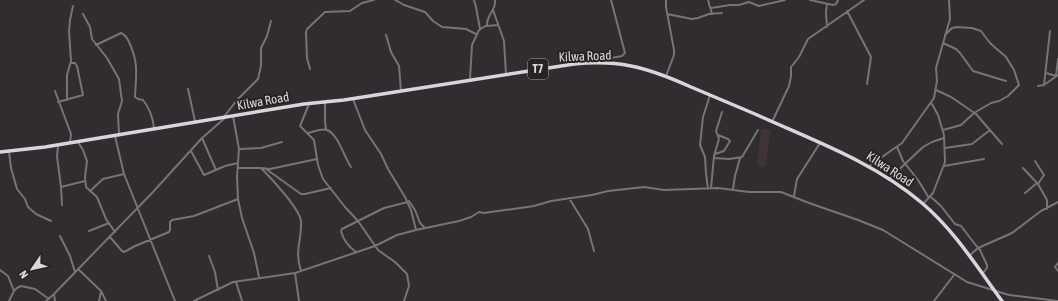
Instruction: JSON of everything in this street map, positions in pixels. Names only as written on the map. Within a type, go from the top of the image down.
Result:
[{"type":"highway","name":"Kilwa Road","points":[[0,152],[78,142],[309,104],[325,103],[574,64],[607,63],[631,66],[666,76],[710,95],[820,143],[869,166],[890,178],[923,204],[950,230],[970,255],[1002,301]]},
{"type":"street","points":[[310,69],[306,39],[307,30],[325,12],[350,11],[362,3],[374,0]]},
{"type":"street","points":[[395,0],[404,5],[425,12],[433,21],[441,26],[466,29],[476,34]]},
{"type":"street","points":[[474,0],[480,29]]},
{"type":"street","points":[[487,26],[488,17],[493,10],[495,0]]},
{"type":"street","points":[[607,63],[610,58],[622,56],[625,53],[611,0]]},
{"type":"street","points":[[666,0],[665,3],[674,50],[674,55],[666,76]]},
{"type":"street","points":[[708,0],[712,14]]},
{"type":"street","points":[[711,8],[740,5],[749,2],[759,6],[784,0]]},
{"type":"street","points":[[810,0],[833,5],[836,4],[838,0]]},
{"type":"street","points":[[772,122],[790,84],[791,66],[799,57],[807,40],[864,0]]},
{"type":"street","points":[[869,166],[902,143],[936,95],[936,68],[950,15],[949,0]]},
{"type":"street","points":[[827,4],[827,26]]},
{"type":"street","points":[[67,100],[67,75],[71,63],[69,31],[73,6]]},
{"type":"street","points":[[493,10],[504,41],[506,75]]},
{"type":"street","points":[[847,11],[870,57],[867,84]]},
{"type":"street","points":[[667,14],[692,19],[722,13]]},
{"type":"street","points":[[83,14],[90,27],[92,39],[117,75],[122,101],[118,114],[117,135],[124,174],[175,301]]},
{"type":"street","points":[[46,301],[138,208],[202,138],[223,119],[237,100],[258,79],[261,66],[261,48],[269,32],[271,21]]},
{"type":"street","points":[[470,81],[472,45],[476,34],[480,29],[487,26],[498,25]]},
{"type":"street","points":[[943,130],[961,124],[974,113],[993,102],[999,101],[1008,96],[1019,86],[1014,70],[1006,57],[990,43],[981,31],[957,26],[952,28],[945,35]]},
{"type":"street","points":[[1044,85],[1050,31]]},
{"type":"street","points":[[96,45],[121,33],[126,35],[136,59],[136,97],[144,100],[149,109],[155,129]]},
{"type":"street","points":[[386,35],[399,66],[401,91]]},
{"type":"street","points":[[943,43],[956,49],[973,71],[1006,81]]},
{"type":"street","points":[[1057,76],[1058,58]]},
{"type":"street","points":[[58,102],[80,97],[84,94],[81,87],[77,66],[75,63],[71,63]]},
{"type":"street","points":[[1045,73],[1057,76]]},
{"type":"street","points":[[1038,86],[1044,85],[1057,76]]},
{"type":"street","points":[[188,89],[195,123]]},
{"type":"street","points":[[936,90],[951,96],[974,113],[1002,144]]},
{"type":"street","points":[[55,91],[70,134],[70,143]]},
{"type":"street","points":[[708,188],[705,157],[700,145],[702,117],[710,95]]},
{"type":"street","points":[[352,98],[365,130],[415,210],[420,223],[425,228]]},
{"type":"street","points":[[325,103],[326,129],[337,139],[351,167]]},
{"type":"street","points":[[309,104],[300,125],[314,140],[321,174],[345,207],[358,221],[375,246],[407,274],[409,286],[404,301]]},
{"type":"street","points":[[923,204],[930,197],[944,166],[945,148],[943,130],[938,115],[931,104]]},
{"type":"street","points":[[711,188],[714,156],[719,139],[716,131],[722,112]]},
{"type":"street","points":[[233,116],[240,149],[238,163],[238,199],[242,218],[254,253],[259,278]]},
{"type":"street","points":[[308,133],[326,129]]},
{"type":"street","points":[[733,189],[740,158],[743,157],[758,130]]},
{"type":"street","points":[[945,148],[972,144],[990,130]]},
{"type":"street","points":[[714,156],[724,151],[730,141],[717,135]]},
{"type":"street","points":[[202,138],[216,170]]},
{"type":"street","points":[[890,178],[906,165],[923,147],[944,138]]},
{"type":"street","points":[[78,142],[87,161],[85,181],[86,187],[97,197],[109,223],[115,232]]},
{"type":"street","points":[[240,149],[261,148],[282,142]]},
{"type":"street","points":[[794,197],[796,179],[820,143]]},
{"type":"street","points":[[58,145],[57,156],[62,205]]},
{"type":"street","points":[[897,147],[898,152],[906,165],[930,197],[941,206],[955,224],[961,226],[978,248],[987,265],[987,268],[983,273]]},
{"type":"street","points":[[190,151],[204,175],[225,166],[238,163]]},
{"type":"street","points":[[9,152],[11,168],[17,189],[25,199],[28,207],[36,214],[51,221]]},
{"type":"street","points":[[714,156],[740,158]]},
{"type":"street","points":[[238,168],[266,169],[317,159]]},
{"type":"street","points":[[944,166],[984,159]]},
{"type":"street","points":[[1026,194],[1038,184],[1044,175],[1034,161]]},
{"type":"street","points":[[261,168],[301,218],[298,254],[301,271]]},
{"type":"street","points":[[1023,168],[1038,184],[1047,200],[1047,208]]},
{"type":"street","points":[[266,169],[301,194],[331,188]]},
{"type":"street","points":[[90,191],[103,180],[124,174]]},
{"type":"street","points":[[61,187],[85,181]]},
{"type":"street","points":[[194,301],[236,282],[295,273],[375,246],[397,235],[459,221],[480,212],[491,212],[534,206],[608,191],[644,187],[672,190],[711,188],[733,189],[749,192],[781,192],[884,230],[967,282],[1018,296],[1058,301]]},
{"type":"street","points":[[402,190],[408,202],[416,230]]},
{"type":"street","points":[[569,198],[588,229],[594,251]]},
{"type":"street","points":[[110,237],[123,252],[168,232],[170,230],[170,222],[172,220],[194,216],[238,199]]},
{"type":"street","points":[[356,252],[350,247],[341,231],[342,229],[384,208],[408,202]]},
{"type":"street","points":[[970,255],[978,248],[1012,233],[1041,211],[1058,202]]},
{"type":"street","points":[[89,231],[109,223]]},
{"type":"street","points":[[60,236],[70,256],[75,272]]},
{"type":"street","points":[[209,256],[215,272],[218,290]]},
{"type":"street","points":[[1057,269],[1056,266],[1058,263]]},
{"type":"street","points":[[78,269],[101,291],[106,301]]},
{"type":"street","points":[[0,270],[8,276],[14,291]]},
{"type":"street","points":[[295,273],[299,301]]},
{"type":"street","points":[[934,301],[937,300],[954,275]]},
{"type":"street","points":[[236,282],[242,301]]},
{"type":"street","points":[[9,301],[14,291],[19,286],[33,288],[48,299]]},
{"type":"street","points":[[99,301],[101,291]]},
{"type":"street","points":[[54,294],[55,301]]},
{"type":"street","points":[[204,297],[206,301]]},
{"type":"shaded area","points":[[761,129],[771,130],[765,167],[757,166]]}]
